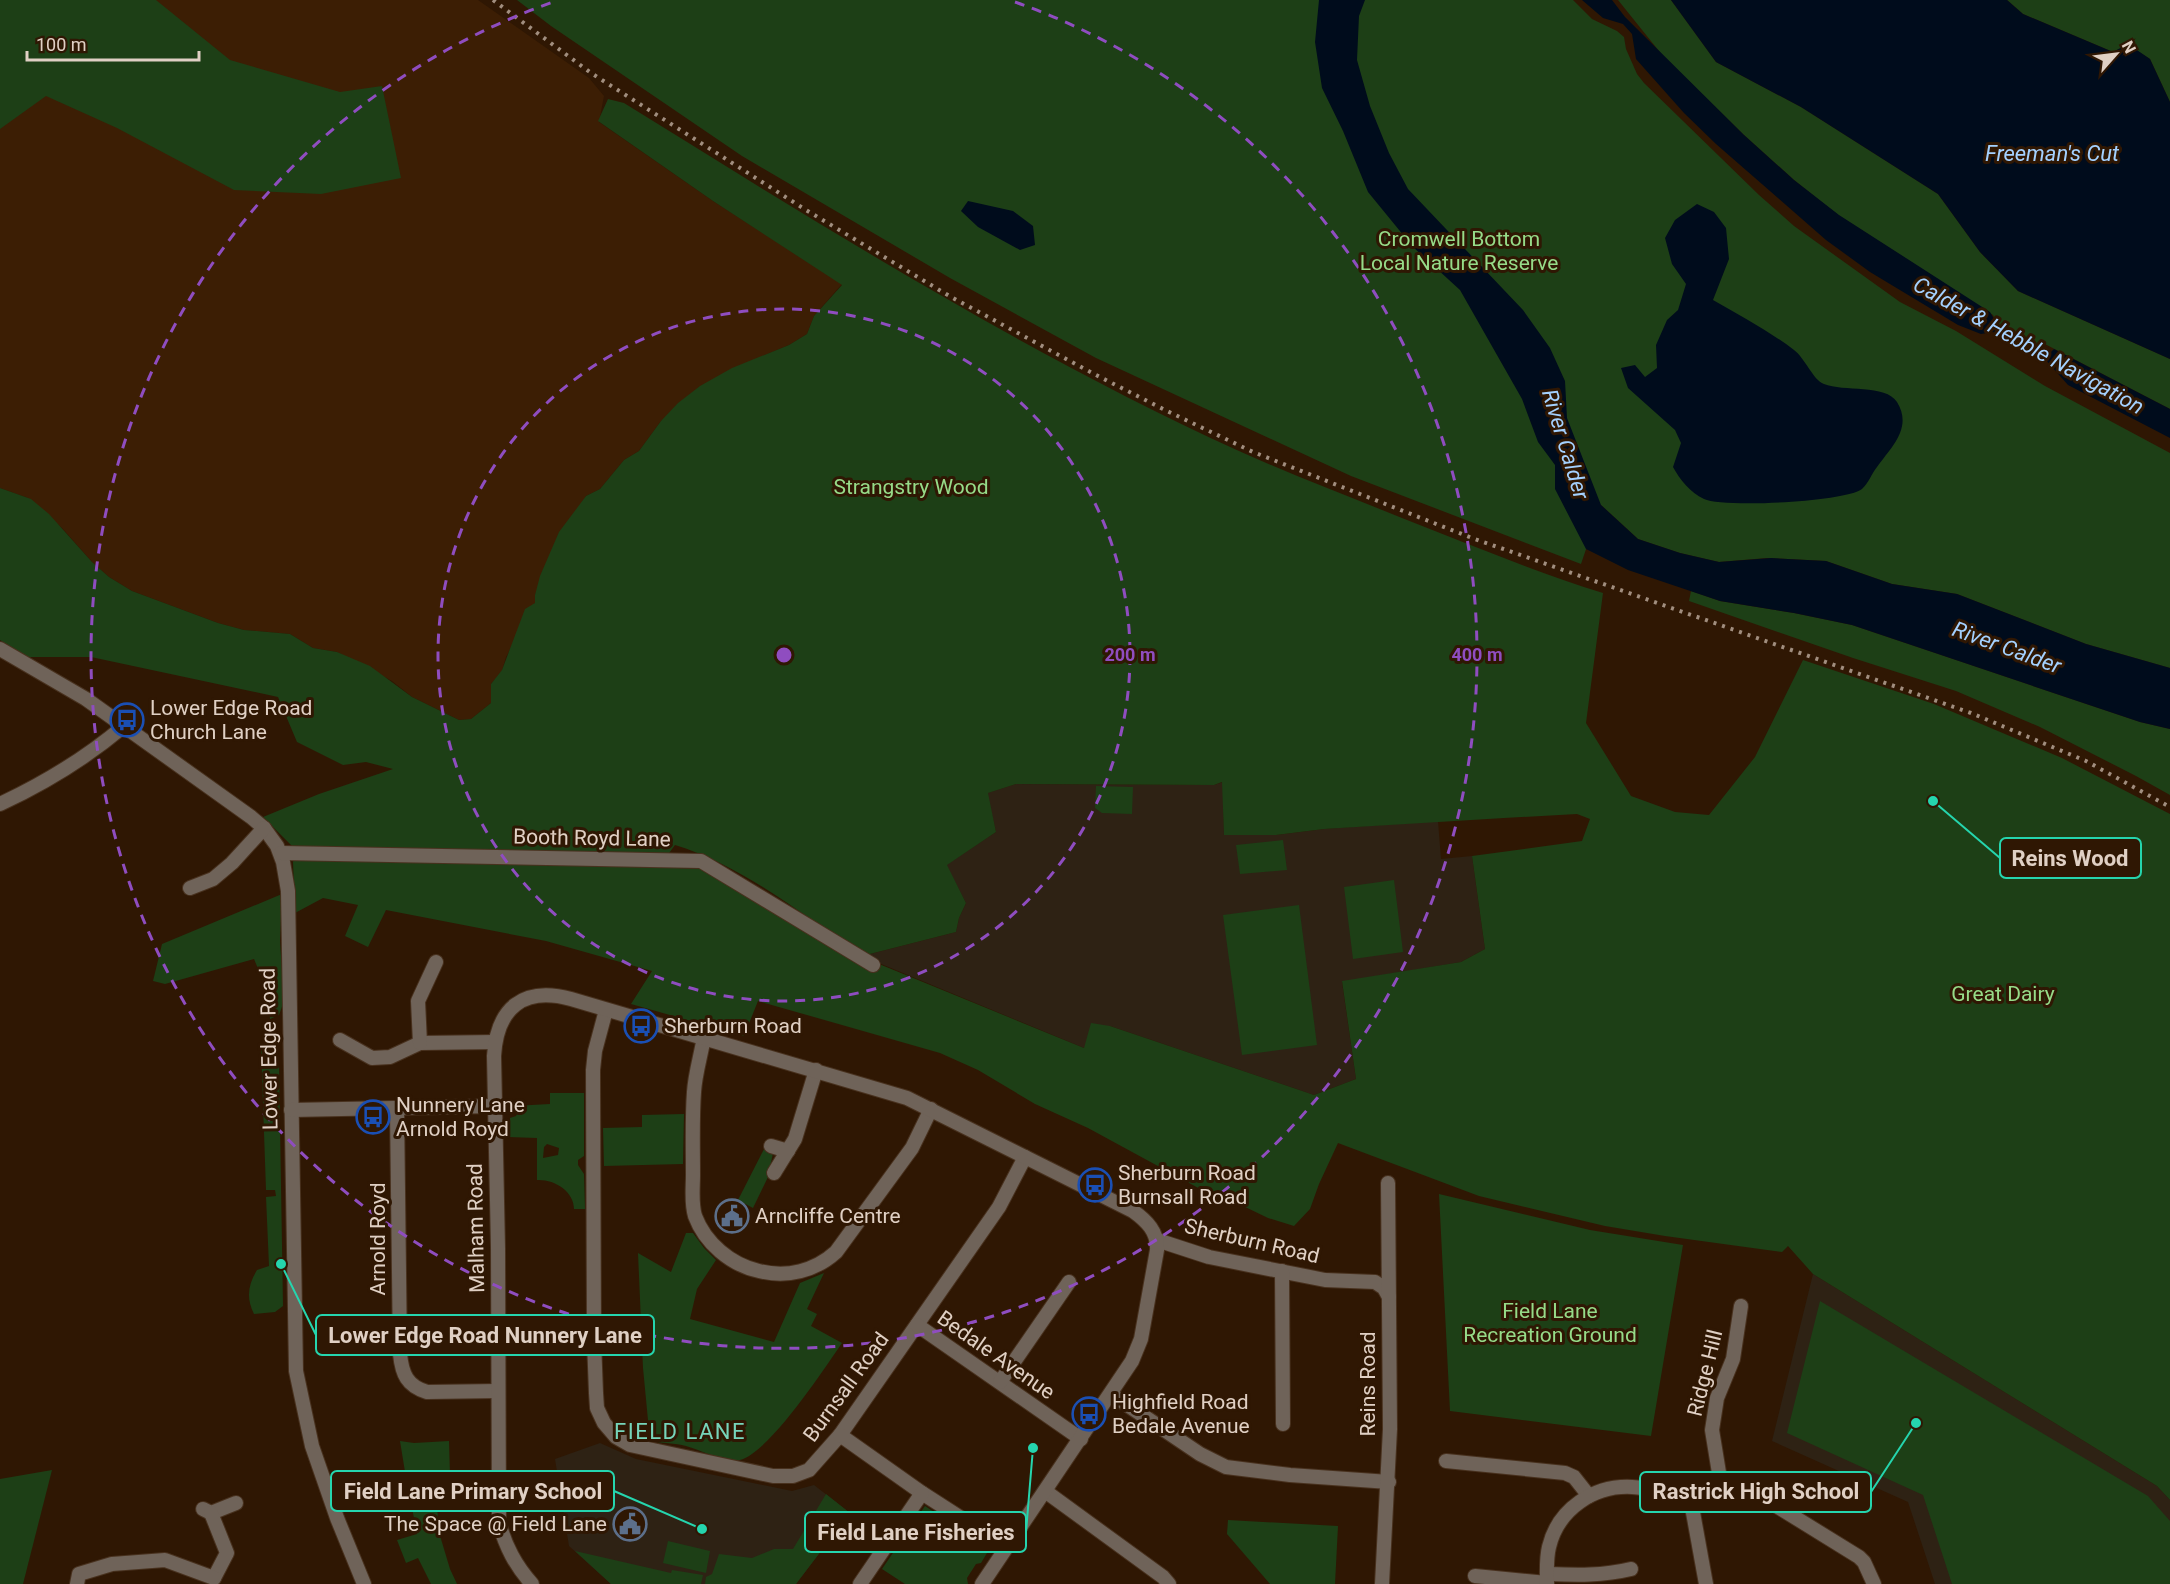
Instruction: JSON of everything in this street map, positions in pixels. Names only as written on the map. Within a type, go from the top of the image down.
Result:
[{"type":"street","name":"Lower Edge Road","points":[[0,649],[86,699],[224,796],[264,828],[281,853],[288,891],[296,1371],[312,1446],[337,1518],[364,1584]]},
{"type":"street","points":[[0,804],[44,782],[96,749],[124,726]]},
{"type":"street","points":[[190,888],[213,879],[232,863],[264,828]]},
{"type":"street","name":"Booth Royd Lane","points":[[281,853],[701,861],[873,965]]},
{"type":"street","points":[[420,1043],[418,1001],[436,962]]},
{"type":"street","name":"Sherburn Road","points":[[495,1042],[506,1014],[513,1007],[541,995],[557,996],[704,1037],[887,1090],[931,1109],[1133,1211],[1148,1224],[1157,1240],[1209,1257],[1331,1280],[1375,1282],[1384,1288],[1389,1298]]},
{"type":"street","name":"Burnsall Road","points":[[606,1010],[595,1051],[593,1070],[594,1341],[597,1408],[604,1423],[616,1437],[630,1445],[773,1476],[793,1476],[809,1470],[840,1435],[999,1207],[1025,1156]]},
{"type":"street","points":[[704,1037],[694,1089],[693,1206],[700,1227],[712,1244],[730,1258],[754,1270],[779,1273],[806,1270],[820,1265],[834,1254],[912,1148],[931,1109]]},
{"type":"street","points":[[340,1040],[372,1058],[390,1057],[420,1043],[495,1042]]},
{"type":"street","name":"Malham Road","points":[[495,1042],[499,1522],[510,1555],[532,1584]]},
{"type":"street","points":[[774,1173],[795,1139],[816,1070]]},
{"type":"street","points":[[291,1110],[495,1106]]},
{"type":"street","name":"Arnold Royd","points":[[398,1109],[400,1354],[404,1375],[413,1386],[427,1392],[498,1390]]},
{"type":"street","points":[[771,1146],[788,1151]]},
{"type":"street","name":"Reins Road","points":[[1382,1584],[1389,1482],[1390,1423],[1388,1183]]},
{"type":"street","points":[[982,1584],[1132,1361],[1142,1339],[1157,1240]]},
{"type":"street","points":[[1282,1271],[1282,1424]]},
{"type":"street","points":[[1000,1382],[1069,1282]]},
{"type":"street","name":"Ridge Hill","points":[[1720,1485],[1712,1430],[1718,1398],[1733,1359],[1741,1306]]},
{"type":"street","name":"Bedale Avenue","points":[[917,1325],[1081,1439]]},
{"type":"street","points":[[1111,1394],[1200,1454],[1226,1467],[1279,1474],[1389,1482]]},
{"type":"street","points":[[840,1435],[922,1493],[1006,1547]]},
{"type":"street","points":[[1446,1461],[1565,1473],[1574,1477],[1589,1496]]},
{"type":"street","points":[[1547,1580],[1548,1553],[1558,1525],[1569,1510],[1589,1496],[1614,1488],[1632,1487],[1690,1496],[1720,1485],[1749,1489],[1856,1555],[1864,1562],[1874,1584]]},
{"type":"street","points":[[1045,1491],[1163,1577],[1169,1584]]},
{"type":"street","points":[[860,1584],[922,1493]]},
{"type":"street","points":[[1690,1496],[1706,1584]]},
{"type":"street","points":[[77,1584],[79,1574],[112,1564],[165,1560],[216,1581],[227,1553],[207,1511],[236,1503]]},
{"type":"street","points":[[1474,1576],[1547,1580],[1608,1574],[1631,1569]]},
{"type":"shaded area","points":[[0,0],[478,0],[589,78],[604,96],[599,122],[713,201],[842,284],[814,316],[807,334],[765,355],[661,421],[639,451],[624,460],[600,489],[586,496],[535,595],[535,603],[506,657],[502,671],[491,684],[491,703],[471,719],[459,720],[412,697],[392,681],[337,652],[313,648],[290,634],[244,630],[218,623],[132,591],[109,577],[92,562],[62,528],[28,498],[0,488]]},
{"type":"shaded area","points":[[1223,782],[1224,835],[1276,835],[1324,829],[1438,821],[1441,859],[1472,856],[1485,949],[1461,962],[1342,982],[1356,1079],[1314,1095],[1110,1026],[1084,1048],[862,956],[956,932],[966,903],[946,865],[996,832],[987,793],[1016,784],[1214,785]]},
{"type":"shaded area","points":[[1813,1274],[2157,1486],[2170,1500],[2170,1584],[1935,1584],[1908,1502],[1772,1441]]},
{"type":"shaded area","points":[[600,1443],[636,1459],[792,1491],[814,1485],[850,1513],[796,1584],[611,1584],[569,1546],[555,1459]]},
{"type":"green space","points":[[0,0],[156,0],[230,60],[340,92],[382,86],[401,178],[321,194],[234,190],[117,128],[46,96],[0,129]]},
{"type":"green space","name":"Cromwell Bottom Local Nature Reserve","points":[[517,0],[1573,0],[1592,19],[1624,37],[1626,49],[1637,74],[1644,83],[1794,226],[1900,302],[1956,331],[2045,386],[2170,453],[2170,668],[2086,644],[1957,594],[1892,584],[1826,561],[1767,558],[1719,562],[1680,553],[1638,539],[1601,505],[1581,564],[1351,476],[1096,358],[950,278],[742,156],[551,26]]},
{"type":"green space","points":[[1618,0],[1671,0],[1716,62],[1801,107],[1938,194],[1980,252],[2018,291],[2170,359],[2170,409],[2043,343],[2037,345],[1997,324],[1993,315],[1838,215],[1794,180],[1744,135],[1663,56]]},
{"type":"green space","points":[[2007,0],[2170,0],[2170,102],[2150,59],[2128,45],[2113,52],[2023,14]]},
{"type":"green space","points":[[608,99],[624,103],[926,287],[1080,373],[1159,413],[1300,477],[1502,557],[1603,593],[1586,723],[1631,796],[1675,812],[1709,815],[1755,757],[1803,660],[1934,704],[2062,758],[2170,814],[2170,1500],[2157,1486],[1813,1274],[1788,1246],[1782,1252],[1605,1226],[1479,1196],[1338,1143],[1310,1209],[1294,1226],[1268,1218],[1202,1190],[1088,1128],[1035,1104],[978,1070],[940,1053],[758,1001],[744,1036],[631,1004],[652,971],[546,941],[386,910],[368,947],[345,936],[358,905],[323,898],[295,913],[293,862],[295,857],[465,860],[463,856],[452,856],[449,852],[292,846],[263,817],[319,794],[393,769],[366,762],[343,765],[297,742],[278,697],[91,657],[24,657],[0,640],[0,488],[31,499],[49,514],[92,562],[109,577],[132,591],[218,623],[244,630],[290,634],[313,648],[337,652],[370,666],[412,697],[459,720],[471,719],[491,703],[491,684],[502,670],[525,609],[535,603],[540,576],[559,532],[586,496],[600,489],[624,460],[639,451],[661,421],[678,403],[700,386],[732,368],[789,345],[807,334],[814,316],[842,285],[713,201],[598,121]],"holes":[[[1222,782],[1224,835],[1276,835],[1324,829],[1577,814],[1590,819],[1582,841],[1472,856],[1485,949],[1461,962],[1342,981],[1356,1079],[1314,1095],[1110,1026],[1091,1023],[1084,1048],[879,964],[856,961],[765,904],[703,869],[677,868],[664,860],[675,845],[725,865],[795,908],[862,956],[956,932],[966,903],[947,865],[996,832],[988,793],[1016,784],[1214,785]]]},
{"type":"green space","points":[[1691,591],[1720,601],[1852,625],[2140,722],[2170,729],[2170,795],[2040,727],[1956,691],[1689,601]]},
{"type":"green space","points":[[1096,786],[1133,787],[1132,814],[1102,813],[1095,808]]},
{"type":"green space","points":[[1283,840],[1287,870],[1240,874],[1236,845]]},
{"type":"green space","points":[[1394,880],[1403,952],[1353,959],[1344,887]]},
{"type":"green space","points":[[282,894],[280,941],[284,1001],[279,1015],[270,1019],[266,988],[254,959],[165,984],[153,981],[162,944]]},
{"type":"green space","points":[[1299,905],[1317,1045],[1242,1055],[1223,915]]},
{"type":"green space","points":[[261,1047],[270,1052],[279,1064],[283,1306],[275,1312],[254,1314],[249,1297],[252,1281],[257,1270],[269,1266],[266,1197],[276,1196],[275,1190],[266,1190]]},
{"type":"green space","points":[[550,1093],[584,1093],[584,1156],[578,1160],[578,1165],[584,1174],[585,1209],[574,1209],[571,1197],[562,1187],[537,1180],[537,1138],[506,1137],[510,1118],[516,1116],[518,1112],[513,1106],[550,1104]],"holes":[[[547,1144],[559,1148],[558,1155],[543,1158],[544,1147]]]},
{"type":"green space","points":[[684,1114],[683,1164],[604,1166],[603,1128],[642,1127],[642,1115]]},
{"type":"green space","points":[[764,1149],[773,1153],[768,1177],[753,1208],[738,1200]]},
{"type":"green space","name":"Field Lane Recreation Ground","points":[[1439,1194],[1590,1230],[1683,1245],[1651,1436],[1450,1411]]},
{"type":"green space","points":[[686,1233],[693,1233],[716,1260],[697,1289],[690,1319],[774,1342],[800,1283],[824,1273],[807,1309],[817,1314],[811,1326],[842,1343],[780,1427],[752,1454],[740,1460],[720,1458],[682,1445],[650,1441],[643,1368],[638,1253],[671,1272]]},
{"type":"green space","points":[[1820,1301],[2148,1496],[2170,1521],[2170,1584],[1952,1584],[1923,1495],[1787,1433]]},
{"type":"green space","points":[[400,1441],[414,1443],[449,1441],[450,1475],[434,1476],[438,1518],[435,1519],[450,1569],[457,1584],[431,1584],[418,1558],[406,1563],[397,1540],[417,1534],[409,1492],[402,1493],[400,1479],[406,1478]]},
{"type":"green space","points":[[52,1470],[23,1584],[0,1584],[0,1479]]},
{"type":"green space","points":[[826,1494],[850,1513],[796,1584],[705,1584],[706,1577],[712,1574],[719,1554],[752,1558],[774,1549],[793,1549]]},
{"type":"green space","points":[[925,1506],[946,1520],[941,1529],[968,1546],[973,1539],[986,1548],[987,1553],[981,1563],[976,1564],[967,1578],[968,1584],[905,1584],[882,1569]]},
{"type":"green space","points":[[1228,1520],[1338,1526],[1335,1584],[1270,1584],[1227,1534]]},
{"type":"green space","points":[[668,1541],[710,1551],[706,1573],[663,1563]]},
{"type":"green space","points":[[575,1551],[671,1573],[672,1570],[703,1575],[701,1584],[611,1584]]},
{"type":"water","name":"River Calder","points":[[1319,0],[1365,0],[1359,16],[1357,60],[1370,106],[1389,153],[1408,189],[1523,310],[1550,348],[1565,381],[1567,418],[1601,505],[1638,539],[1680,553],[1719,562],[1771,558],[1826,561],[1892,584],[1957,594],[2086,644],[2170,668],[2170,729],[2140,722],[1852,625],[1720,601],[1628,570],[1586,549],[1555,489],[1555,465],[1538,442],[1522,399],[1460,290],[1413,247],[1368,192],[1343,131],[1322,88],[1315,42]]},
{"type":"water","name":"Calder & Hebble Navigation","points":[[1582,0],[1612,0],[1625,17],[1744,135],[1794,180],[1839,215],[1990,312],[1997,324],[2050,353],[2054,349],[2170,409],[2170,438],[2068,385],[2044,358],[1993,332],[1981,334],[1958,325],[1870,272],[1826,240],[1684,113],[1636,59],[1632,34],[1623,24],[1603,18]]},
{"type":"water","name":"Freeman's Cut","points":[[1671,0],[2007,0],[2023,14],[2113,52],[2128,44],[2150,59],[2170,102],[2170,359],[2018,291],[1980,252],[1938,194],[1801,107],[1716,62]]},
{"type":"water","points":[[968,201],[1013,211],[1033,226],[1035,245],[1020,250],[978,227],[961,211]]},
{"type":"water","points":[[1697,204],[1714,212],[1726,228],[1729,259],[1713,300],[1794,350],[1820,382],[1832,386],[1884,393],[1897,402],[1903,420],[1898,437],[1862,489],[1851,494],[1810,500],[1758,503],[1716,502],[1694,493],[1673,467],[1681,443],[1675,430],[1628,388],[1621,368],[1635,365],[1645,377],[1657,368],[1656,345],[1667,320],[1678,310],[1686,284],[1672,264],[1665,238],[1675,220]]},
{"type":"railway","points":[[493,0],[591,73],[806,210],[951,297],[1167,411],[1253,452],[1472,538],[1971,713],[2086,761],[2170,807]]},
{"type":"place","name":"Lower Edge Road Church Lane","points":[[127,720]]},
{"type":"place","name":"Reins Wood","points":[[1933,801]]},
{"type":"place","name":"Sherburn Road","points":[[641,1026]]},
{"type":"place","name":"Nunnery Lane Arnold Royd","points":[[373,1117]]},
{"type":"place","name":"Sherburn Road Burnsall Road","points":[[1095,1185]]},
{"type":"place","name":"Arncliffe Centre","points":[[732,1216]]},
{"type":"place","name":"Lower Edge Road Nunnery Lane","points":[[281,1264]]},
{"type":"place","name":"Highfield Road Bedale Avenue","points":[[1089,1414]]},
{"type":"place","name":"Rastrick High School","points":[[1916,1423]]},
{"type":"place","name":"Field Lane Fisheries","points":[[1033,1448]]},
{"type":"place","name":"The Space @ Field Lane","points":[[630,1524]]},
{"type":"place","name":"Field Lane Primary School","points":[[702,1529]]},
{"type":"district","name":"FIELD LANE","points":[[680,1431]]},
{"type":"park label","name":"Strangstry Wood","points":[[911,487]]},
{"type":"park label","name":"Great Dairy","points":[[2003,994]]}]
